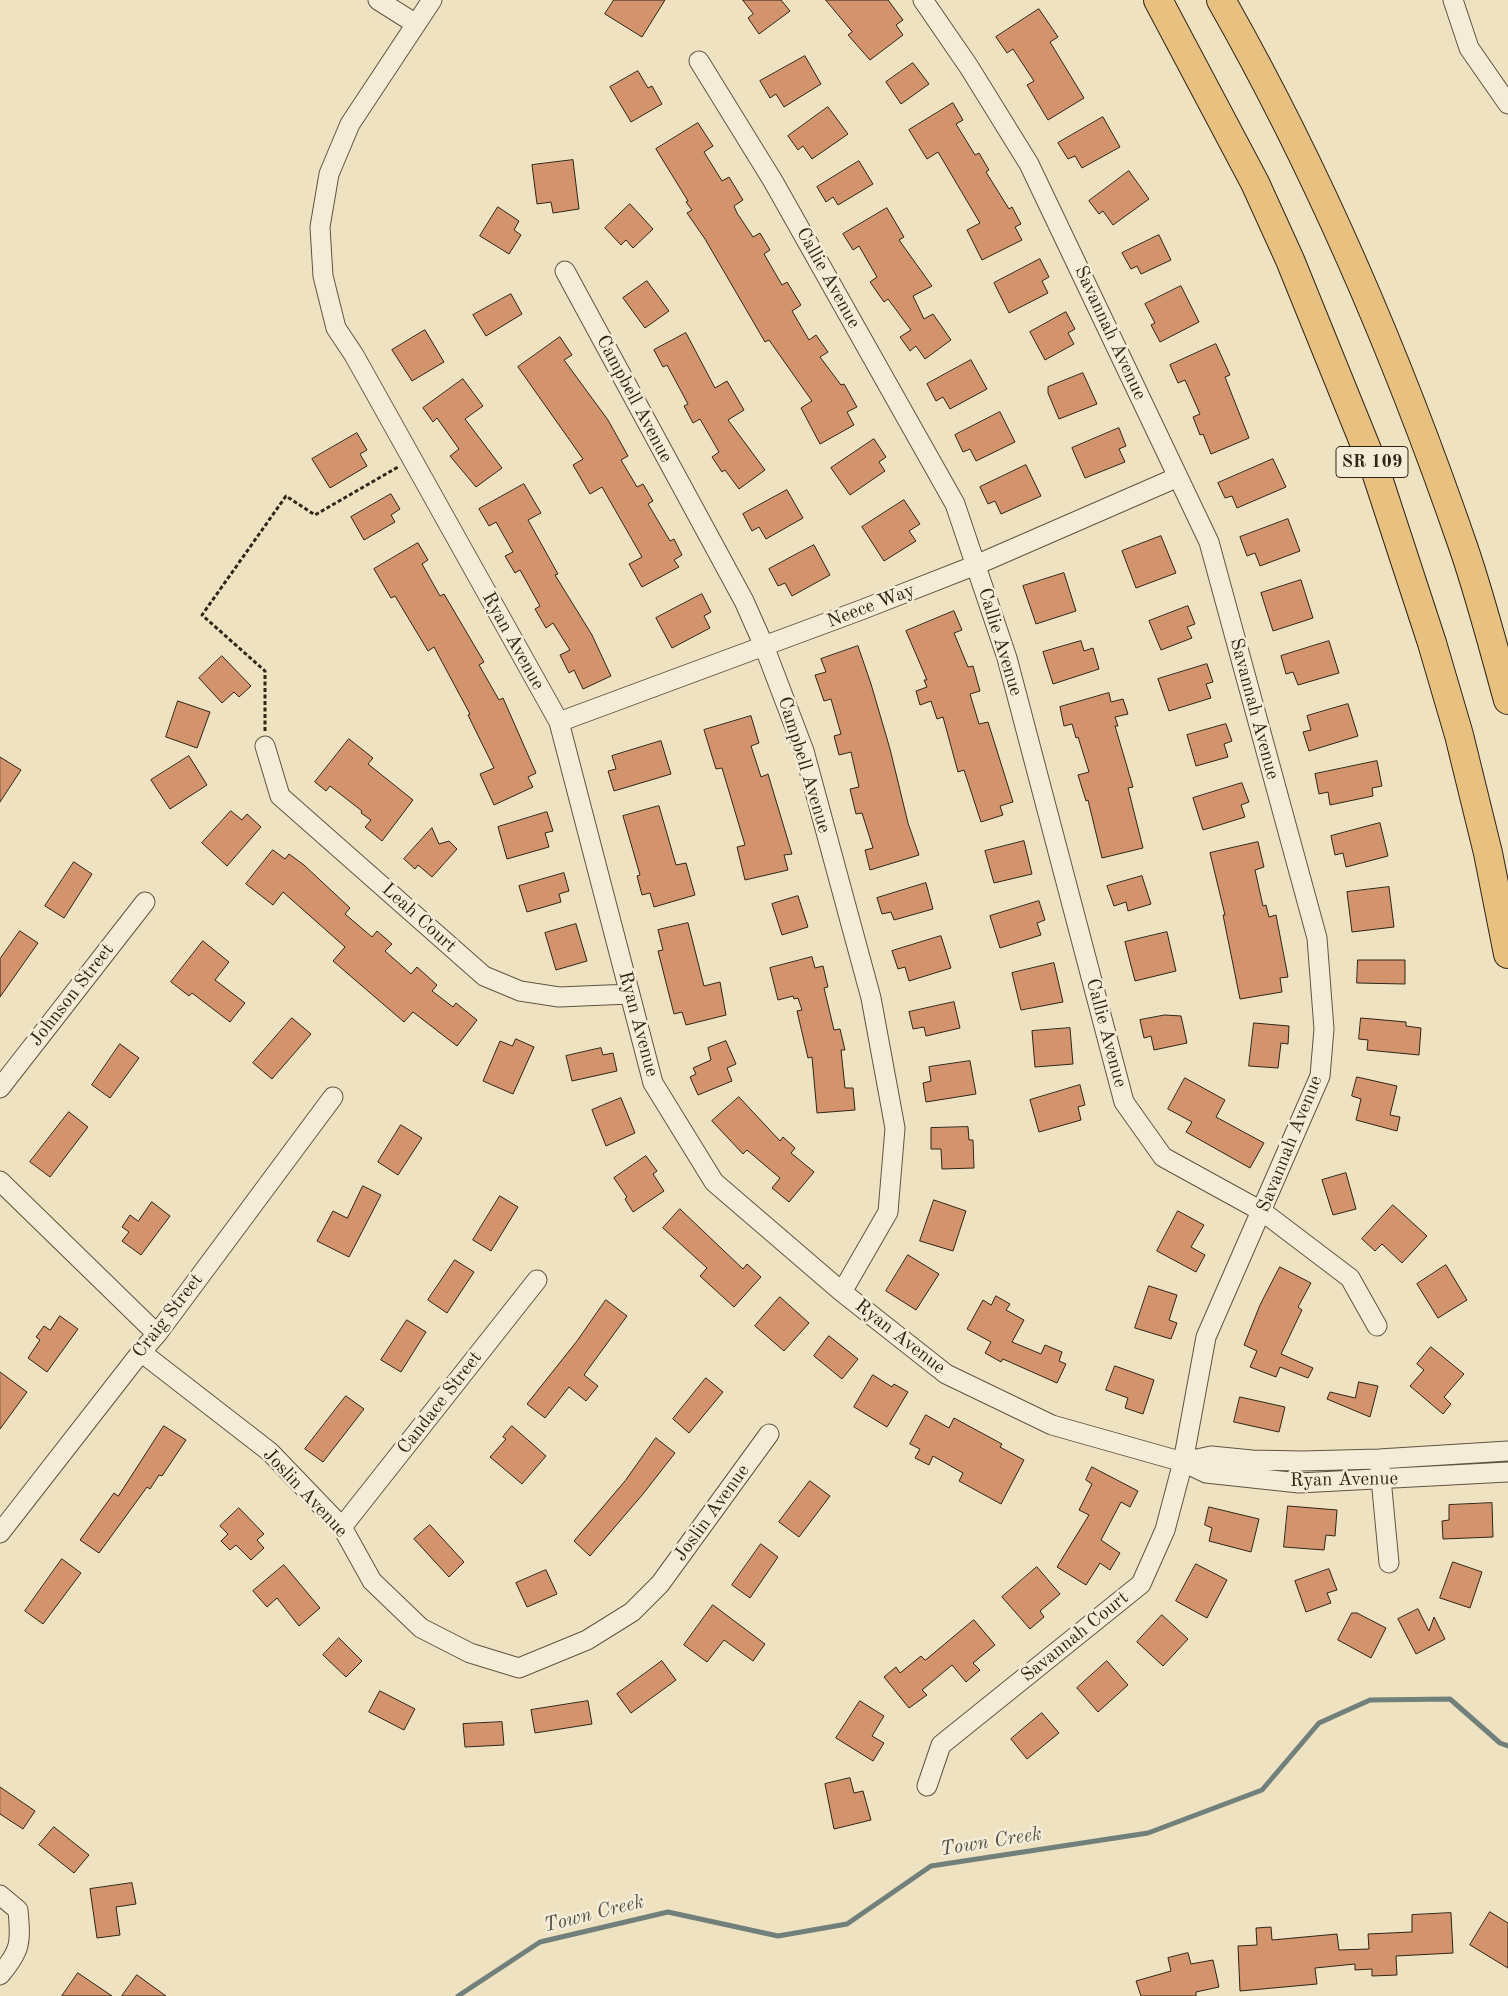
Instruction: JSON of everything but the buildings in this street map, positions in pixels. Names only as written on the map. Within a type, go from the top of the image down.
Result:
[{"type":"highway","name":"SR 109","points":[[1158,0],[1255,183],[1290,260],[1376,472],[1432,642],[1459,735],[1488,853],[1508,954]]},
{"type":"highway","name":"SR 109","points":[[1221,0],[1265,78],[1366,290],[1465,550],[1508,700]]},
{"type":"street","points":[[378,0],[416,24]]},
{"type":"street","name":"Ryan Avenue","points":[[432,0],[350,124],[329,174],[320,227],[323,276],[336,328],[354,355],[559,722],[653,1083],[714,1182],[842,1292],[946,1374],[1052,1425],[1183,1462],[1206,1473],[1298,1483],[1508,1472]]},
{"type":"street","name":"Savannah Avenue","points":[[923,0],[969,67],[1029,164],[1209,542],[1317,938],[1324,1029],[1320,1076],[1263,1212],[1206,1337],[1183,1462]]},
{"type":"street","points":[[1453,0],[1468,48],[1508,104]]},
{"type":"street","name":"Callie Avenue","points":[[700,60],[773,181],[955,504],[1007,658],[1124,1102],[1164,1157],[1263,1212],[1350,1278],[1377,1326]]},
{"type":"street","name":"Campbell Avenue","points":[[565,271],[744,601],[764,646],[804,751],[871,998],[895,1128],[888,1212],[842,1292]]},
{"type":"street","name":"Neece Way","points":[[559,722],[976,565],[1178,477]]},
{"type":"street","name":"Leah Court","points":[[265,746],[280,796],[484,976],[520,991],[559,997],[630,994]]},
{"type":"street","name":"Johnson Street","points":[[0,1088],[145,902]]},
{"type":"street","name":"Craig Street","points":[[0,1533],[157,1334],[333,1097]]},
{"type":"street","points":[[0,1181],[157,1334]]},
{"type":"street","name":"Candace Street","points":[[342,1527],[538,1280]]},
{"type":"street","name":"Joslin Avenue","points":[[141,1352],[270,1452],[342,1527],[372,1581],[421,1628],[470,1653],[520,1668],[587,1640],[632,1612],[660,1584],[769,1434]]},
{"type":"street","name":"Ryan Avenue","points":[[1183,1462],[1211,1456],[1252,1460],[1379,1459],[1508,1451]]},
{"type":"street","points":[[1379,1459],[1389,1563]]},
{"type":"street","name":"Savannah Court","points":[[927,1786],[941,1745],[1141,1584],[1165,1530],[1183,1462]]},
{"type":"street","points":[[0,1895],[18,1910],[20,1933],[16,1957],[0,1975]]},
{"type":"path","points":[[265,746],[265,671],[202,615],[286,496],[315,515],[412,459]]},
{"type":"waterway","name":"Town Creek","points":[[458,1996],[540,1942],[668,1912],[778,1936],[847,1924],[931,1866],[1148,1833],[1262,1790],[1319,1723],[1370,1700],[1450,1699],[1500,1743],[1508,1746]]}]
